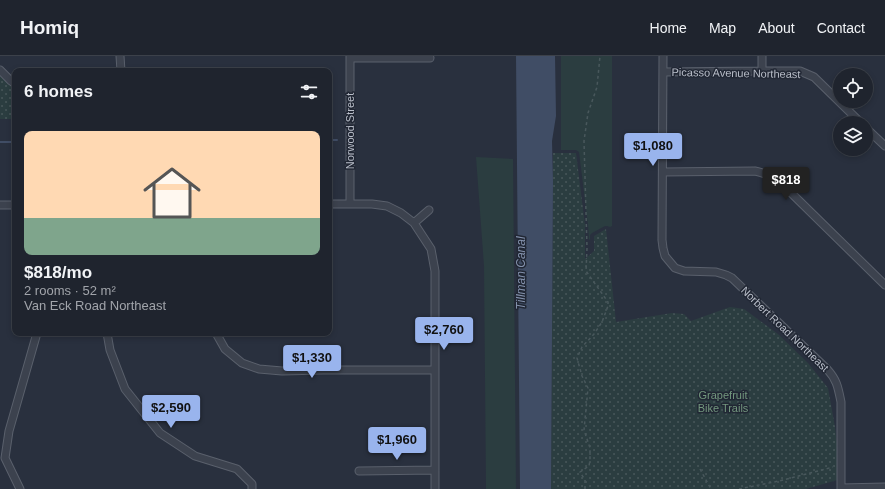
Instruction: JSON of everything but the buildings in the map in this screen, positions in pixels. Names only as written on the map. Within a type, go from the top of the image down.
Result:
[{"type":"street","points":[[120,56],[121,68]]},
{"type":"street","points":[[663,56],[663,172],[755,171],[765,173],[775,178],[885,285]]},
{"type":"street","points":[[762,56],[762,71]]},
{"type":"street","points":[[350,57],[430,58]]},
{"type":"street","name":"Norwood Street","points":[[350,57],[350,204]]},
{"type":"street","points":[[0,70],[12,82]]},
{"type":"street","name":"Picasso Avenue Northeast","points":[[663,72],[800,71],[814,78],[854,116]]},
{"type":"street","points":[[873,135],[885,146]]},
{"type":"street","name":"Norbert Road Northeast","points":[[663,172],[662,240],[665,256],[674,268],[684,271],[716,272],[732,278],[827,368],[834,378],[839,390],[841,402],[841,488]]},
{"type":"street","points":[[332,204],[372,204],[387,206],[401,213],[414,223],[431,249],[435,270],[435,489]]},
{"type":"street","points":[[0,205],[12,205]]},
{"type":"street","points":[[414,223],[429,210]]},
{"type":"street","points":[[20,489],[5,458],[9,432],[37,336]]},
{"type":"street","points":[[108,336],[110,350],[125,389],[160,433],[195,456],[237,469],[252,484],[252,489]]},
{"type":"street","points":[[218,336],[225,349],[242,363],[259,369],[282,371],[434,370]]},
{"type":"street","points":[[359,471],[435,470]]},
{"type":"street","points":[[841,488],[885,487]]},
{"type":"path","points":[[584,489],[585,480],[580,472],[589,466],[590,460],[590,448],[584,430],[588,388],[582,376],[577,358],[582,347],[594,334],[602,322],[608,306],[608,302],[586,271],[588,248],[584,142],[588,113],[597,87],[600,56]]},
{"type":"path","points":[[739,489],[779,481],[841,465]]},
{"type":"path","points":[[700,469],[711,489]]},
{"type":"green space","points":[[561,56],[612,56],[612,226],[605,226],[592,233],[589,240],[579,152],[576,150],[561,150]]},
{"type":"green space","points":[[0,76],[12,88],[12,119],[0,119]]},
{"type":"green space","name":"Grapefruit Bike Trails","points":[[553,153],[576,153],[585,225],[585,259],[594,251],[594,236],[606,229],[616,322],[672,313],[684,314],[691,321],[730,307],[744,309],[778,334],[808,363],[828,388],[835,427],[841,479],[806,489],[551,489]]},
{"type":"green space","points":[[476,157],[513,159],[516,489],[486,489],[484,266]]},
{"type":"water","name":"Tillman Canal","points":[[516,56],[555,56],[556,116],[552,141],[551,489],[520,489]]},
{"type":"waterway","points":[[332,140],[337,140]]},
{"type":"waterway","points":[[0,142],[12,142]]}]
